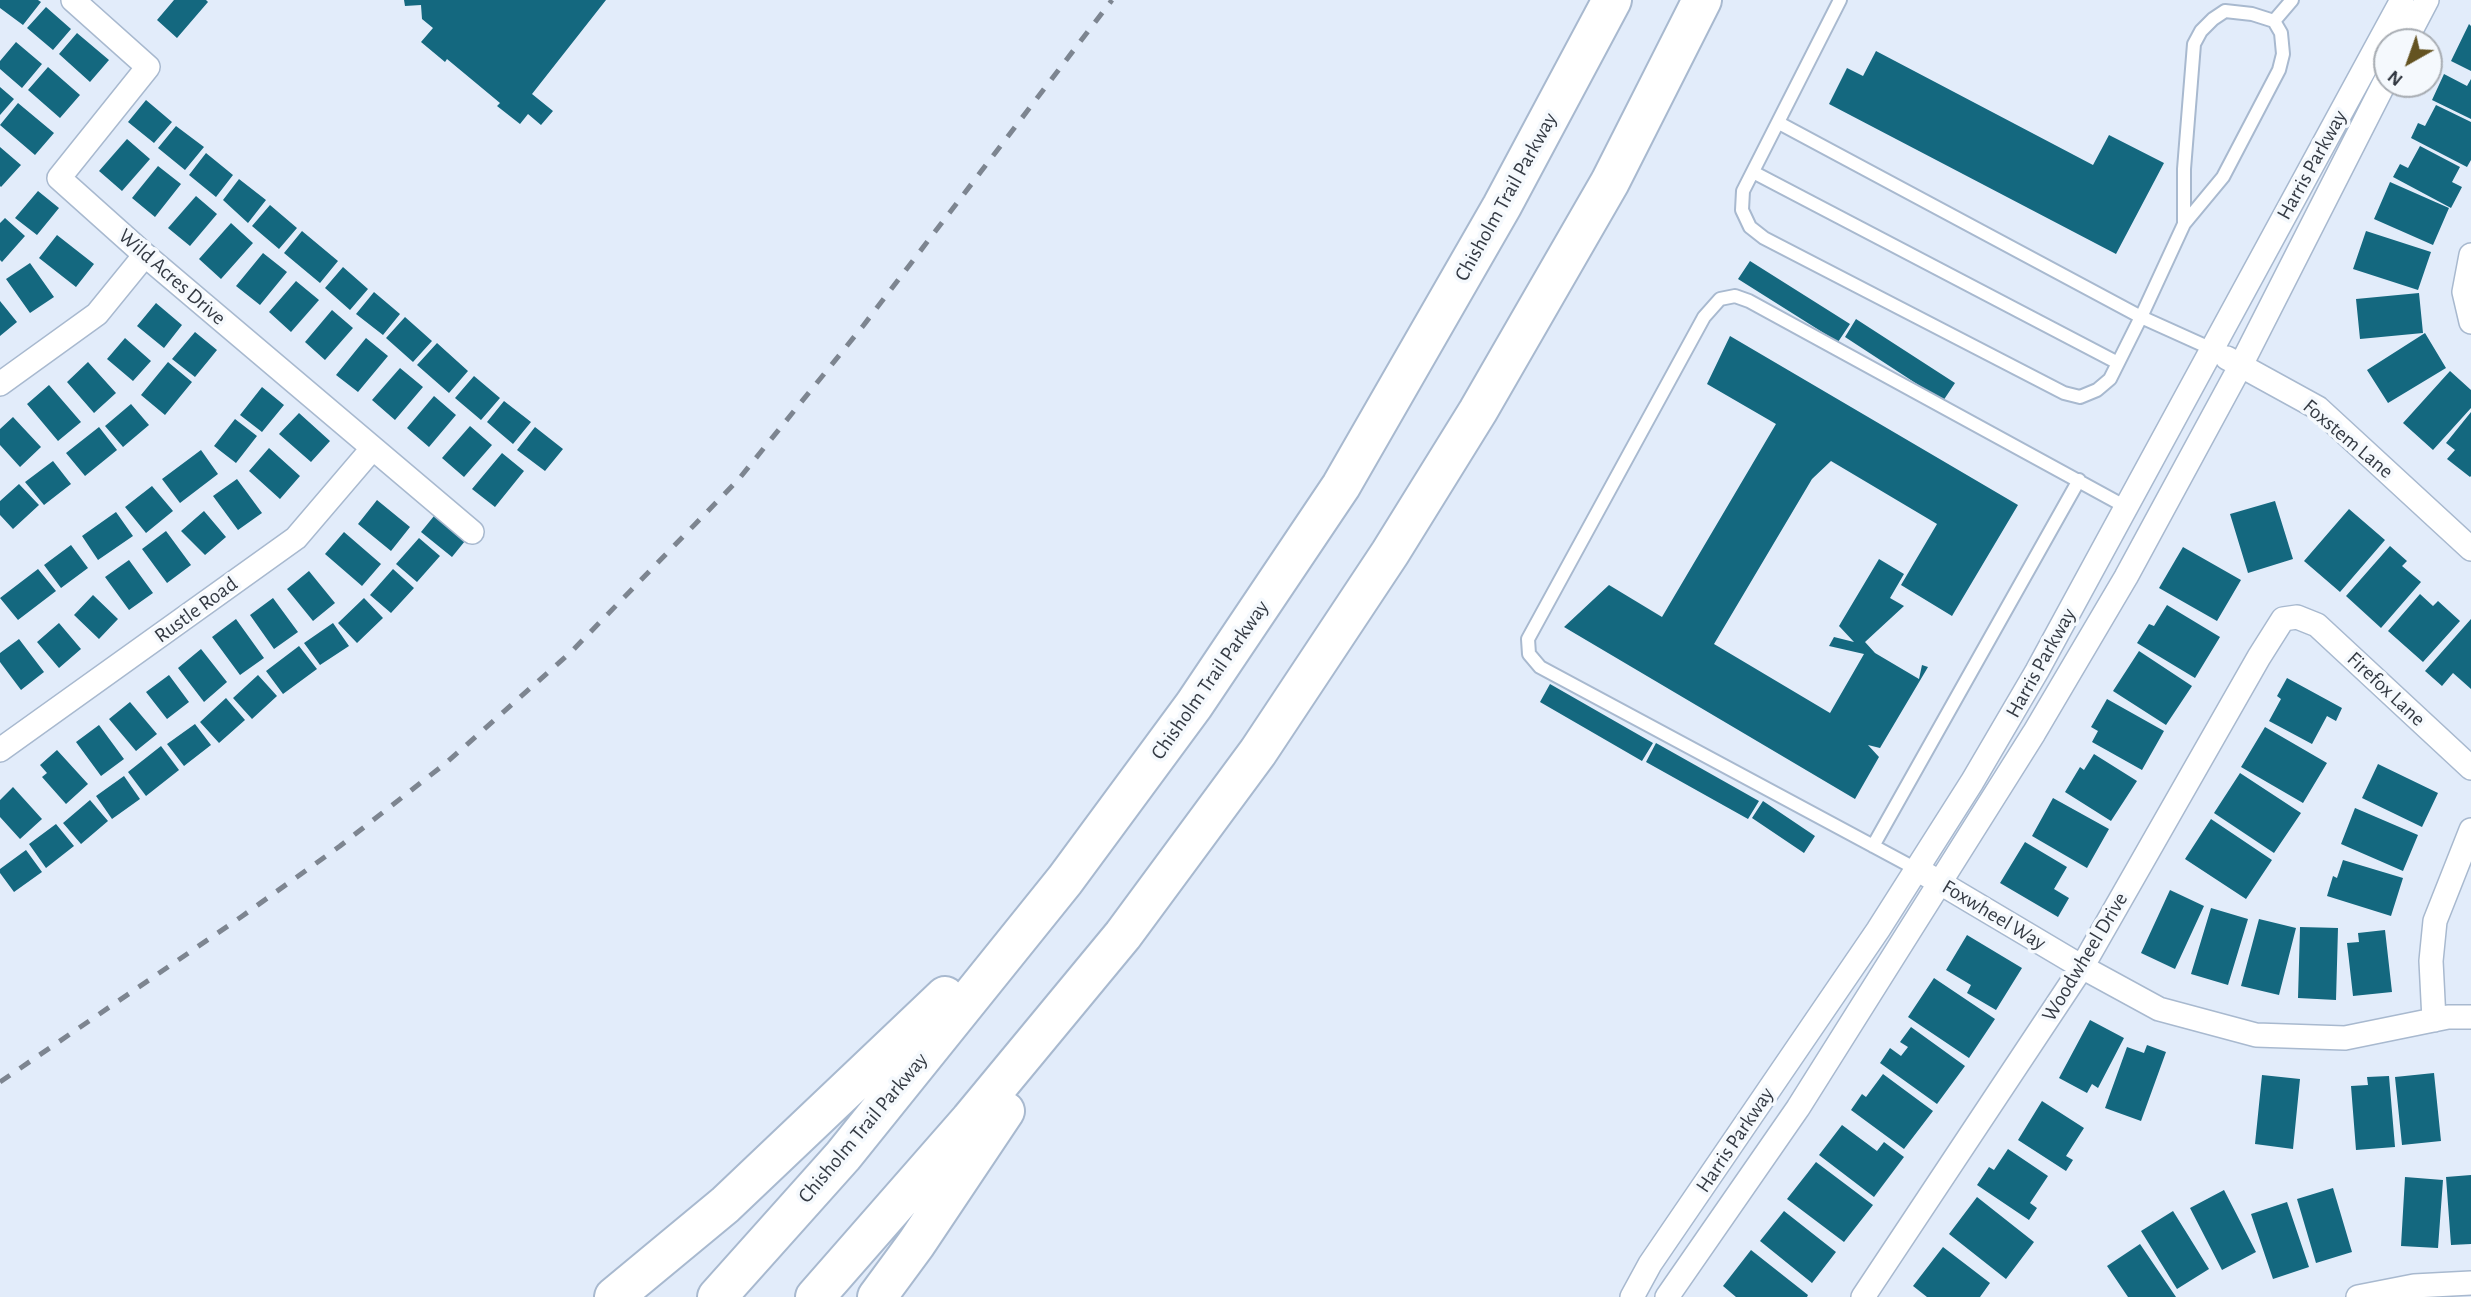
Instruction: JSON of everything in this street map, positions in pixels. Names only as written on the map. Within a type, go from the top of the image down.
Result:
[{"type":"highway","name":"Chisholm Trail Parkway","points":[[717,1297],[843,1156],[1065,880],[1194,705],[1341,486],[1502,206],[1612,0]]},
{"type":"highway","points":[[877,1297],[916,1244],[1123,935],[1258,751],[1375,575],[1471,422],[1610,182],[1702,0]]},
{"type":"highway","points":[[614,1297],[725,1205],[778,1156],[1065,880]]},
{"type":"highway","points":[[816,1297],[970,1120],[1123,935]]},
{"type":"street","name":"Wild Acres Drive","points":[[73,0],[148,66],[60,178],[145,255],[472,532]]},
{"type":"street","name":"Harris Parkway","points":[[1632,1297],[1650,1264],[1918,870],[2037,671],[2402,0]]},
{"type":"street","points":[[2412,28],[2427,0]]},
{"type":"street","name":"Harris Parkway","points":[[1667,1297],[1798,1108],[2034,733],[2119,589],[2241,365],[2377,98]]},
{"type":"street","points":[[0,384],[97,314],[145,255]]},
{"type":"street","points":[[2471,255],[2464,292],[2471,321]]},
{"type":"street","name":"Foxstem Lane","points":[[2212,349],[2318,408],[2471,549]]},
{"type":"street","name":"Rustle Road","points":[[0,750],[296,538],[372,449]]},
{"type":"street","name":"Firefox Lane","points":[[2297,617],[2316,625],[2471,768]]},
{"type":"street","name":"Woodwheel Drive","points":[[1863,1297],[2082,967],[2283,618],[2297,617]]},
{"type":"street","points":[[2434,1020],[2431,961],[2435,921],[2471,830]]},
{"type":"street","name":"Foxwheel Way","points":[[1918,870],[2082,967],[2160,1009],[2256,1035],[2345,1038],[2434,1020],[2471,1017]]},
{"type":"street","points":[[2358,1297],[2414,1286],[2471,1283]]},
{"type":"lane","points":[[1840,0],[1743,191],[1742,210],[1750,227],[1764,238],[2064,393],[2080,397],[2097,390],[2110,379],[2184,224],[2223,177],[2278,71],[2283,54],[2281,33],[2274,21],[2252,14],[2225,11],[2201,31],[2194,44],[2184,169],[2184,224]]},
{"type":"lane","points":[[2274,21],[2292,0]]},
{"type":"lane","points":[[1779,123],[2141,317],[2212,349]]},
{"type":"lane","points":[[1753,172],[2118,363]]},
{"type":"lane","points":[[1918,870],[1540,667],[1529,654],[1528,639],[1704,317],[1720,299],[1735,296],[1749,301],[2126,507]]},
{"type":"lane","points":[[1873,846],[2079,480]]},
{"type":"building","points":[[0,0],[41,2],[23,25],[0,8]]},
{"type":"building","points":[[174,0],[208,2],[177,38],[157,20]]},
{"type":"building","points":[[404,0],[606,0],[532,94],[553,111],[541,125],[528,114],[520,124],[497,106],[500,103],[447,59],[445,62],[421,42],[433,28],[422,19],[421,5],[405,6]]},
{"type":"building","points":[[46,7],[71,29],[53,50],[27,28]]},
{"type":"building","points":[[2469,24],[2471,26],[2471,71],[2451,61]]},
{"type":"building","points":[[77,33],[109,60],[90,82],[59,54]]},
{"type":"building","points":[[16,42],[42,64],[22,88],[0,69],[0,61]]},
{"type":"building","points":[[1876,51],[2093,165],[2109,135],[2164,163],[2116,254],[1829,104],[1847,68],[1863,76]]},
{"type":"building","points":[[48,67],[80,95],[60,118],[28,90]]},
{"type":"building","points":[[2444,74],[2467,86],[2471,79],[2471,119],[2432,100],[2443,98]]},
{"type":"building","points":[[0,87],[14,99],[0,115]]},
{"type":"building","points":[[146,100],[172,122],[154,143],[128,122]]},
{"type":"building","points":[[18,103],[54,133],[35,155],[0,125]]},
{"type":"building","points":[[2436,105],[2471,122],[2471,160],[2467,167],[2411,138],[2418,123],[2425,126]]},
{"type":"building","points":[[176,126],[204,147],[185,170],[158,148]]},
{"type":"building","points":[[127,139],[150,159],[122,191],[99,171]]},
{"type":"building","points":[[2420,146],[2460,167],[2452,182],[2462,187],[2451,208],[2393,177],[2400,164],[2408,168]]},
{"type":"building","points":[[0,147],[21,165],[1,187],[0,186]]},
{"type":"building","points":[[206,153],[233,175],[216,197],[189,175]]},
{"type":"building","points":[[158,166],[181,184],[155,217],[132,198]]},
{"type":"building","points":[[239,179],[266,200],[248,223],[223,200]]},
{"type":"building","points":[[2390,182],[2449,208],[2433,245],[2374,219]]},
{"type":"building","points":[[38,191],[59,208],[37,235],[15,218]]},
{"type":"building","points":[[196,196],[217,214],[190,246],[168,228]]},
{"type":"building","points":[[270,205],[297,228],[279,249],[252,226]]},
{"type":"building","points":[[5,218],[25,236],[2,262],[0,223]]},
{"type":"building","points":[[231,223],[253,243],[221,279],[199,259]]},
{"type":"building","points":[[302,231],[338,261],[320,283],[284,253]]},
{"type":"building","points":[[2366,231],[2431,252],[2418,290],[2353,269]]},
{"type":"building","points":[[57,235],[94,264],[76,287],[39,258]]},
{"type":"building","points":[[263,253],[287,272],[260,305],[236,286]]},
{"type":"building","points":[[1750,261],[1850,324],[1838,342],[1738,279]]},
{"type":"building","points":[[30,263],[54,297],[30,313],[6,279]]},
{"type":"building","points":[[343,267],[368,289],[350,310],[325,288]]},
{"type":"building","points":[[296,281],[319,300],[291,332],[269,312]]},
{"type":"building","points":[[374,292],[400,314],[383,335],[356,314]]},
{"type":"building","points":[[2419,293],[2423,333],[2360,339],[2356,299]]},
{"type":"building","points":[[0,301],[17,322],[0,336]]},
{"type":"building","points":[[156,303],[182,325],[164,348],[137,326]]},
{"type":"building","points":[[332,310],[353,328],[325,360],[305,342]]},
{"type":"building","points":[[405,317],[432,341],[413,362],[386,338]]},
{"type":"building","points":[[1856,319],[1955,383],[1943,401],[1845,337]]},
{"type":"building","points":[[195,332],[217,350],[195,377],[172,359]]},
{"type":"building","points":[[2425,333],[2446,368],[2388,403],[2367,370]]},
{"type":"building","points":[[1730,336],[2018,505],[1952,616],[1901,585],[1937,524],[1831,461],[1812,479],[1714,644],[1830,713],[1864,654],[1829,646],[1834,637],[1854,642],[1839,626],[1879,559],[1904,574],[1890,598],[1904,606],[1865,642],[1875,653],[1919,679],[1922,665],[1928,667],[1880,748],[1868,745],[1879,757],[1855,799],[1564,627],[1609,585],[1662,617],[1776,424],[1707,384]]},
{"type":"building","points":[[125,338],[151,361],[133,381],[107,359]]},
{"type":"building","points":[[366,338],[388,356],[358,392],[336,375]]},
{"type":"building","points":[[437,343],[468,371],[449,393],[417,365]]},
{"type":"building","points":[[88,362],[116,393],[94,413],[67,382]]},
{"type":"building","points":[[168,362],[192,382],[165,415],[141,395]]},
{"type":"building","points":[[400,368],[423,387],[395,420],[372,400]]},
{"type":"building","points":[[2450,371],[2471,390],[2471,408],[2433,450],[2403,423]]},
{"type":"building","points":[[474,376],[500,398],[481,420],[455,398]]},
{"type":"building","points":[[49,385],[81,422],[58,441],[27,404]]},
{"type":"building","points":[[262,387],[284,405],[262,432],[240,415]]},
{"type":"building","points":[[434,396],[456,415],[429,447],[407,428]]},
{"type":"building","points":[[504,401],[531,422],[513,444],[487,422]]},
{"type":"building","points":[[131,404],[149,425],[123,447],[105,426]]},
{"type":"building","points":[[2471,412],[2470,477],[2447,459],[2455,450],[2446,443]]},
{"type":"building","points":[[299,413],[330,441],[311,462],[279,434]]},
{"type":"building","points":[[13,417],[41,447],[20,467],[0,445],[0,429]]},
{"type":"building","points":[[235,419],[257,436],[236,463],[214,446]]},
{"type":"building","points":[[470,426],[492,445],[464,477],[442,458]]},
{"type":"building","points":[[99,427],[117,450],[85,476],[66,453]]},
{"type":"building","points":[[535,427],[563,449],[545,471],[517,450]]},
{"type":"building","points":[[269,448],[300,476],[280,499],[249,471]]},
{"type":"building","points":[[201,450],[218,474],[180,503],[162,479]]},
{"type":"building","points":[[502,453],[524,471],[495,507],[472,489]]},
{"type":"building","points":[[53,461],[71,484],[44,505],[25,482]]},
{"type":"building","points":[[237,479],[262,513],[238,530],[213,496]]},
{"type":"building","points":[[19,484],[39,505],[13,529],[0,515],[0,501]]},
{"type":"building","points":[[152,486],[173,511],[146,533],[125,507]]},
{"type":"building","points":[[377,500],[410,527],[391,551],[358,524]]},
{"type":"building","points":[[2275,501],[2293,559],[2248,573],[2230,514]]},
{"type":"building","points":[[2349,509],[2385,540],[2340,592],[2304,561]]},
{"type":"building","points":[[204,511],[226,537],[205,555],[181,531]]},
{"type":"building","points":[[116,512],[133,536],[98,560],[82,536]]},
{"type":"building","points":[[434,516],[465,541],[452,557],[421,532]]},
{"type":"building","points":[[166,531],[191,565],[167,583],[142,549]]},
{"type":"building","points":[[344,532],[381,564],[362,586],[325,554]]},
{"type":"building","points":[[419,538],[440,556],[417,582],[396,564]]},
{"type":"building","points":[[71,545],[88,568],[61,588],[44,565]]},
{"type":"building","points":[[2390,546],[2407,561],[2402,566],[2421,582],[2381,628],[2346,596]]},
{"type":"building","points":[[2183,547],[2241,580],[2217,621],[2159,588]]},
{"type":"building","points":[[129,560],[153,593],[129,610],[105,577]]},
{"type":"building","points":[[38,569],[56,591],[18,620],[0,598]]},
{"type":"building","points":[[393,569],[414,588],[391,613],[370,595]]},
{"type":"building","points":[[309,571],[335,603],[313,621],[287,589]]},
{"type":"building","points":[[2420,594],[2433,606],[2438,601],[2460,621],[2423,662],[2388,631]]},
{"type":"building","points":[[93,595],[118,619],[99,639],[74,615]]},
{"type":"building","points":[[273,598],[298,632],[274,649],[250,615]]},
{"type":"building","points":[[364,598],[383,618],[357,643],[338,623]]},
{"type":"building","points":[[2167,605],[2220,637],[2195,678],[2137,643],[2149,624],[2154,626]]},
{"type":"building","points":[[236,619],[264,658],[240,675],[212,637]]},
{"type":"building","points":[[2471,619],[2471,689],[2453,673],[2442,686],[2425,671]]},
{"type":"building","points":[[59,623],[81,649],[59,668],[37,642]]},
{"type":"building","points":[[333,623],[349,646],[320,665],[304,643]]},
{"type":"building","points":[[19,639],[44,672],[21,690],[0,662],[0,653]]},
{"type":"building","points":[[299,646],[317,669],[283,694],[266,671]]},
{"type":"building","points":[[201,649],[227,682],[204,702],[178,668]]},
{"type":"building","points":[[2139,651],[2192,686],[2166,725],[2113,691]]},
{"type":"building","points":[[169,675],[189,702],[167,719],[146,692]]},
{"type":"building","points":[[258,675],[277,696],[252,719],[233,698]]},
{"type":"building","points":[[2287,678],[2342,708],[2336,721],[2327,716],[2312,744],[2269,721],[2281,699],[2277,696]]},
{"type":"building","points":[[1550,684],[1653,743],[1642,761],[1540,702]]},
{"type":"building","points":[[226,698],[245,720],[219,743],[200,722]]},
{"type":"building","points":[[2107,699],[2164,731],[2142,770],[2092,742],[2098,731],[2091,727]]},
{"type":"building","points":[[130,702],[157,734],[136,751],[109,719]]},
{"type":"building","points":[[195,724],[211,745],[184,766],[167,744]]},
{"type":"building","points":[[99,725],[124,759],[101,776],[76,742]]},
{"type":"building","points":[[2265,727],[2327,763],[2303,803],[2241,767]]},
{"type":"building","points":[[1656,743],[1759,801],[1748,819],[1646,762]]},
{"type":"building","points":[[161,746],[179,770],[146,796],[128,772]]},
{"type":"building","points":[[57,750],[88,784],[66,804],[42,777],[47,773],[40,765]]},
{"type":"building","points":[[2094,754],[2137,781],[2111,821],[2065,792],[2080,767],[2084,770]]},
{"type":"building","points":[[2378,764],[2438,793],[2422,827],[2362,798]]},
{"type":"building","points":[[2240,773],[2301,813],[2274,853],[2214,813]]},
{"type":"building","points":[[124,776],[140,799],[112,819],[96,796]]},
{"type":"building","points":[[13,787],[42,819],[20,839],[0,817],[0,800]]},
{"type":"building","points":[[2053,798],[2109,829],[2087,868],[2032,836]]},
{"type":"building","points":[[90,800],[108,821],[81,844],[63,823]]},
{"type":"building","points":[[1763,801],[1815,836],[1804,853],[1752,818]]},
{"type":"building","points":[[2355,808],[2418,835],[2403,871],[2341,844]]},
{"type":"building","points":[[2211,819],[2272,860],[2246,899],[2185,859]]},
{"type":"building","points":[[56,824],[74,846],[46,868],[29,844]]},
{"type":"building","points":[[2025,842],[2067,867],[2054,889],[2069,898],[2058,917],[2000,883]]},
{"type":"building","points":[[26,850],[42,872],[14,892],[0,869]]},
{"type":"building","points":[[2343,860],[2403,878],[2391,916],[2327,896],[2333,876],[2337,878]]},
{"type":"building","points":[[2170,890],[2204,906],[2175,969],[2141,953]]},
{"type":"building","points":[[2211,908],[2248,919],[2228,985],[2191,974]]},
{"type":"building","points":[[2259,919],[2296,928],[2279,995],[2241,986]]},
{"type":"building","points":[[2300,927],[2338,928],[2336,1000],[2298,998]]},
{"type":"building","points":[[2385,930],[2392,992],[2353,996],[2347,943],[2359,942],[2358,933]]},
{"type":"building","points":[[1967,935],[2022,968],[1996,1010],[1967,993],[1971,985],[1946,970]]},
{"type":"building","points":[[1934,978],[1995,1019],[1969,1058],[1908,1017]]},
{"type":"building","points":[[2090,1020],[2124,1038],[2098,1088],[2092,1084],[2087,1093],[2059,1078]]},
{"type":"building","points":[[1911,1027],[1965,1066],[1937,1104],[1880,1063],[1890,1048],[1901,1056],[1908,1047],[1900,1042]]},
{"type":"building","points":[[2147,1045],[2166,1052],[2141,1121],[2105,1108],[2127,1047],[2144,1053]]},
{"type":"building","points":[[2434,1073],[2441,1141],[2402,1145],[2395,1077]]},
{"type":"building","points":[[1883,1074],[1933,1111],[1904,1149],[1851,1110],[1862,1094],[1866,1097]]},
{"type":"building","points":[[2262,1075],[2300,1079],[2293,1149],[2255,1144]]},
{"type":"building","points":[[2389,1076],[2395,1147],[2356,1150],[2351,1086],[2368,1085],[2367,1077]]},
{"type":"building","points":[[2042,1101],[2084,1128],[2066,1156],[2073,1160],[2066,1171],[2018,1140]]},
{"type":"building","points":[[1842,1125],[1877,1151],[1884,1142],[1904,1157],[1874,1197],[1819,1155]]},
{"type":"building","points":[[2008,1149],[2048,1176],[2030,1203],[2037,1208],[2029,1220],[1977,1185],[1989,1167],[1994,1170]]},
{"type":"building","points":[[1816,1162],[1873,1205],[1844,1242],[1787,1199]]},
{"type":"building","points":[[2471,1175],[2471,1244],[2451,1245],[2446,1177]]},
{"type":"building","points":[[2405,1177],[2443,1180],[2438,1248],[2401,1246]]},
{"type":"building","points":[[2333,1188],[2352,1252],[2316,1263],[2297,1199]]},
{"type":"building","points":[[2224,1190],[2256,1252],[2222,1270],[2190,1208]]},
{"type":"building","points":[[1977,1197],[2034,1242],[2006,1279],[1949,1234]]},
{"type":"building","points":[[2287,1202],[2309,1267],[2273,1279],[2251,1214]]},
{"type":"building","points":[[1784,1211],[1836,1252],[1812,1283],[1760,1241]]},
{"type":"building","points":[[2173,1211],[2209,1269],[2177,1289],[2141,1231]]},
{"type":"building","points":[[2140,1244],[2176,1297],[2128,1297],[2107,1266]]},
{"type":"building","points":[[1943,1247],[1990,1283],[1980,1297],[1927,1297],[1913,1286]]},
{"type":"building","points":[[1751,1250],[1808,1295],[1807,1297],[1736,1297],[1723,1286]]},
{"type":"railway","points":[[0,1082],[340,846],[446,763],[571,652],[738,480],[863,326],[1112,0]]}]
